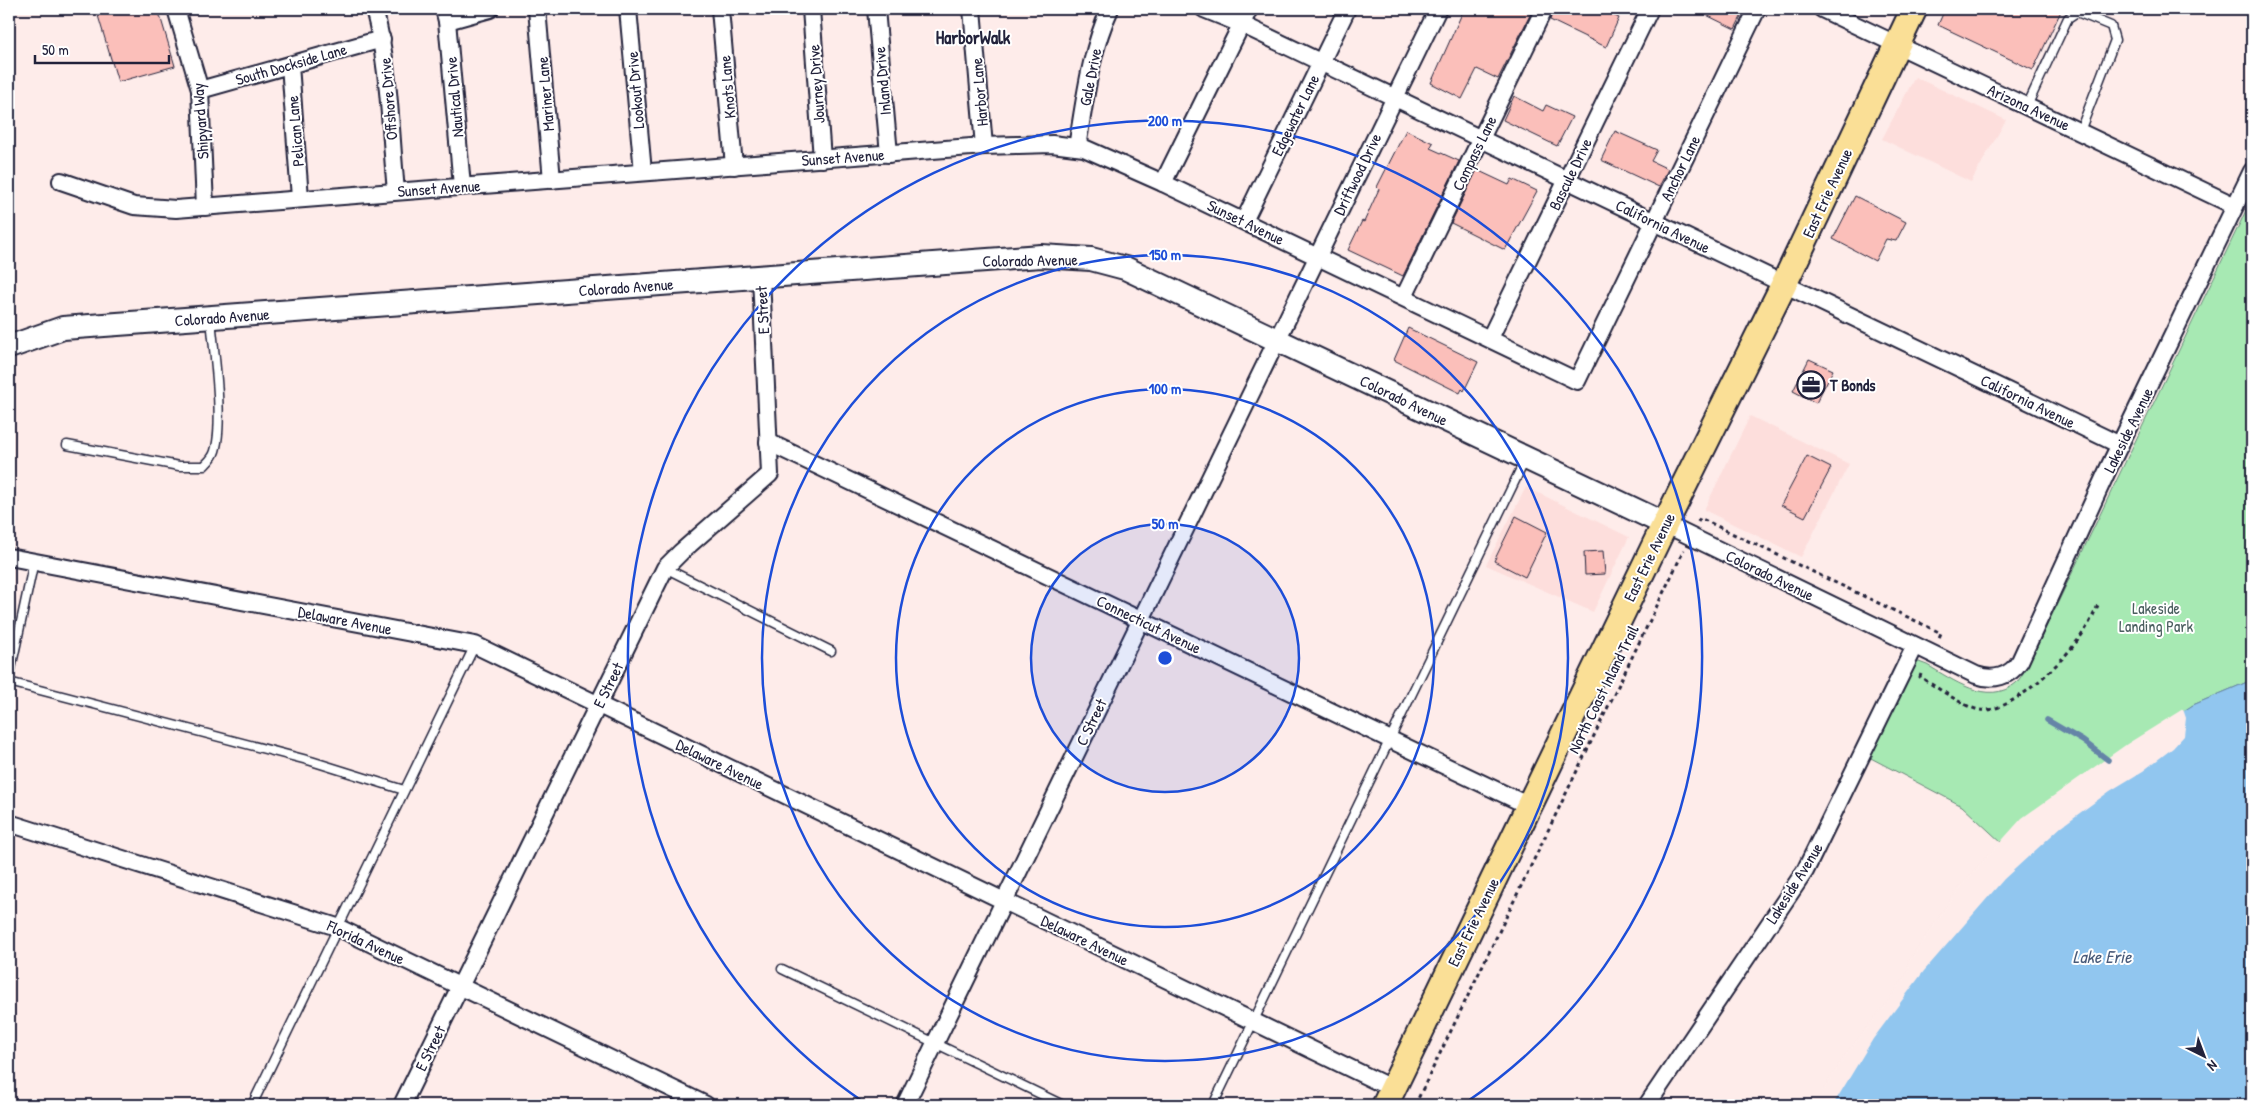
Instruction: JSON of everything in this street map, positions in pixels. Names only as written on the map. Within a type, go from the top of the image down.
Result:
[{"type":"main road","name":"East Erie Avenue","points":[[1389,1097],[1664,524],[1784,284],[1914,9]]},
{"type":"main road","name":"Colorado Avenue","points":[[9,347],[63,328],[1040,256],[1074,257],[1125,268],[1278,339],[1664,524]]},
{"type":"street","name":"Shipyard Way","points":[[176,9],[200,90],[205,207]]},
{"type":"street","name":"Offshore Drive","points":[[374,9],[382,39],[396,191]]},
{"type":"street","points":[[445,15],[490,9]]},
{"type":"street","name":"Mariner Lane","points":[[537,9],[552,180]]},
{"type":"street","name":"Lookout Drive","points":[[628,9],[642,172]]},
{"type":"street","name":"Knots Lane","points":[[720,9],[734,166]]},
{"type":"street","name":"Journey Drive","points":[[811,9],[822,159]]},
{"type":"street","name":"Inland Drive","points":[[876,9],[888,154]]},
{"type":"street","name":"Harbor Lane","points":[[972,9],[984,146]]},
{"type":"street","name":"Gale Drive","points":[[1077,146],[1091,64],[1099,36],[1110,9]]},
{"type":"street","name":"California Avenue","points":[[1204,9],[1241,24],[1481,138],[2120,445]]},
{"type":"street","points":[[1163,182],[1249,9]]},
{"type":"street","name":"Edgewater Lane","points":[[1244,221],[1347,9]]},
{"type":"street","name":"Driftwood Drive","points":[[1278,339],[1438,9]]},
{"type":"street","name":"Compass Lane","points":[[1404,296],[1544,9]]},
{"type":"street","name":"Bascule Drive","points":[[1490,338],[1650,9]]},
{"type":"street","name":"Anchor Lane","points":[[1577,381],[1757,9]]},
{"type":"street","name":"Arizona Avenue","points":[[1822,9],[2236,206]]},
{"type":"street","name":"Nautical Drive","points":[[445,15],[462,186]]},
{"type":"street","name":"South Dockside Lane","points":[[200,90],[382,39]]},
{"type":"street","name":"Pelican Lane","points":[[290,65],[300,198]]},
{"type":"street","name":"Sunset Avenue","points":[[61,181],[134,206],[162,209],[984,146],[1052,144],[1077,146],[1098,153],[1163,182],[1404,296],[1577,381]]},
{"type":"street","name":"Lakeside Avenue","points":[[1993,678],[2009,673],[2020,661],[2120,445],[2252,170]]},
{"type":"street","name":"E Street","points":[[402,1105],[665,568],[770,474],[761,277]]},
{"type":"street","name":"C Street","points":[[904,1105],[1278,339]]},
{"type":"street","name":"Connecticut Avenue","points":[[768,442],[1529,806]]},
{"type":"street","name":"Colorado Avenue","points":[[1664,524],[1976,675],[1993,678]]},
{"type":"street","name":"Delaware Avenue","points":[[9,557],[475,645],[1253,1021],[1389,1097]]},
{"type":"street","name":"Lakeside Avenue","points":[[1647,1105],[1805,871],[1915,646]]},
{"type":"street","name":"Florida Avenue","points":[[9,823],[337,927],[706,1105]]},
{"type":"lane","points":[[2027,106],[2068,18],[2077,12],[2111,26],[2115,40],[2080,131]]},
{"type":"lane","points":[[68,446],[179,466],[204,466],[215,454],[218,441],[218,405],[211,318]]},
{"type":"lane","points":[[1213,1105],[1526,458]]},
{"type":"lane","points":[[9,678],[34,561]]},
{"type":"lane","points":[[665,568],[831,651]]},
{"type":"lane","points":[[252,1105],[475,645]]},
{"type":"lane","points":[[9,682],[311,761],[404,790]]},
{"type":"lane","points":[[782,969],[1063,1105]]},
{"type":"path","name":"North Coast Inland Trail","points":[[1415,1105],[1700,518],[1941,633],[1932,654]]},
{"type":"shaded area","points":[[1915,77],[2006,120],[1971,182],[1882,139]]},
{"type":"shaded area","points":[[1750,416],[1849,464],[1801,557],[1704,510]]},
{"type":"shaded area","points":[[1526,487],[1629,537],[1593,612],[1486,565]]},
{"type":"green space","name":"Lakeside Landing Park","points":[[2252,198],[2252,680],[2193,705],[2003,844],[1962,806],[1867,756],[1916,663],[1919,662],[1927,665],[1959,683],[1982,692],[2005,690],[2019,679],[2038,644]]},
{"type":"water","name":"Lake Erie","points":[[2252,680],[2252,1105],[1817,1105],[1912,971],[2128,746],[2193,705]]},
{"type":"pier","points":[[2183,709],[2186,718],[2184,736],[2173,748],[2143,771],[2110,791],[2062,826],[2004,879],[1924,971],[1873,1039],[1833,1105],[1814,1105],[1846,1054],[1887,1003],[1909,970],[1908,962],[1960,887],[2022,818],[2127,744]]},
{"type":"building","points":[[96,9],[158,9],[175,66],[118,82]]},
{"type":"building","points":[[1464,9],[1533,9],[1498,79],[1477,69],[1462,99],[1431,83]]},
{"type":"building","points":[[1554,9],[1600,9],[1619,18],[1606,47],[1550,20]]},
{"type":"building","points":[[1694,9],[1745,9],[1735,29]]},
{"type":"building","points":[[1945,9],[2062,9],[2033,70],[1938,25]]},
{"type":"building","points":[[1514,96],[1543,111],[1546,105],[1572,117],[1557,146],[1503,120]]},
{"type":"building","points":[[1406,130],[1433,143],[1430,148],[1459,161],[1403,276],[1348,250],[1362,221],[1364,222],[1379,189],[1377,187]]},
{"type":"building","points":[[1615,131],[1657,150],[1651,161],[1668,169],[1659,187],[1601,160]]},
{"type":"building","points":[[1477,170],[1509,185],[1512,179],[1537,191],[1505,250],[1451,223]]},
{"type":"building","points":[[1855,196],[1906,222],[1896,241],[1886,239],[1875,261],[1833,239]]},
{"type":"building","points":[[1408,328],[1478,362],[1464,391],[1462,389],[1460,393],[1394,360]]},
{"type":"building","points":[[1809,359],[1833,370],[1816,403],[1793,391]]},
{"type":"building","points":[[1807,456],[1831,468],[1805,517],[1781,505]]},
{"type":"building","points":[[1516,516],[1547,532],[1525,577],[1494,561]]},
{"type":"building","points":[[1603,551],[1605,574],[1585,575],[1584,552]]},
{"type":"waterway","points":[[2047,720],[2083,741],[2108,760]]},
{"type":"place","name":"T Bonds","points":[[1811,385]]},
{"type":"district","name":"HarborWalk","points":[[973,37]]}]
